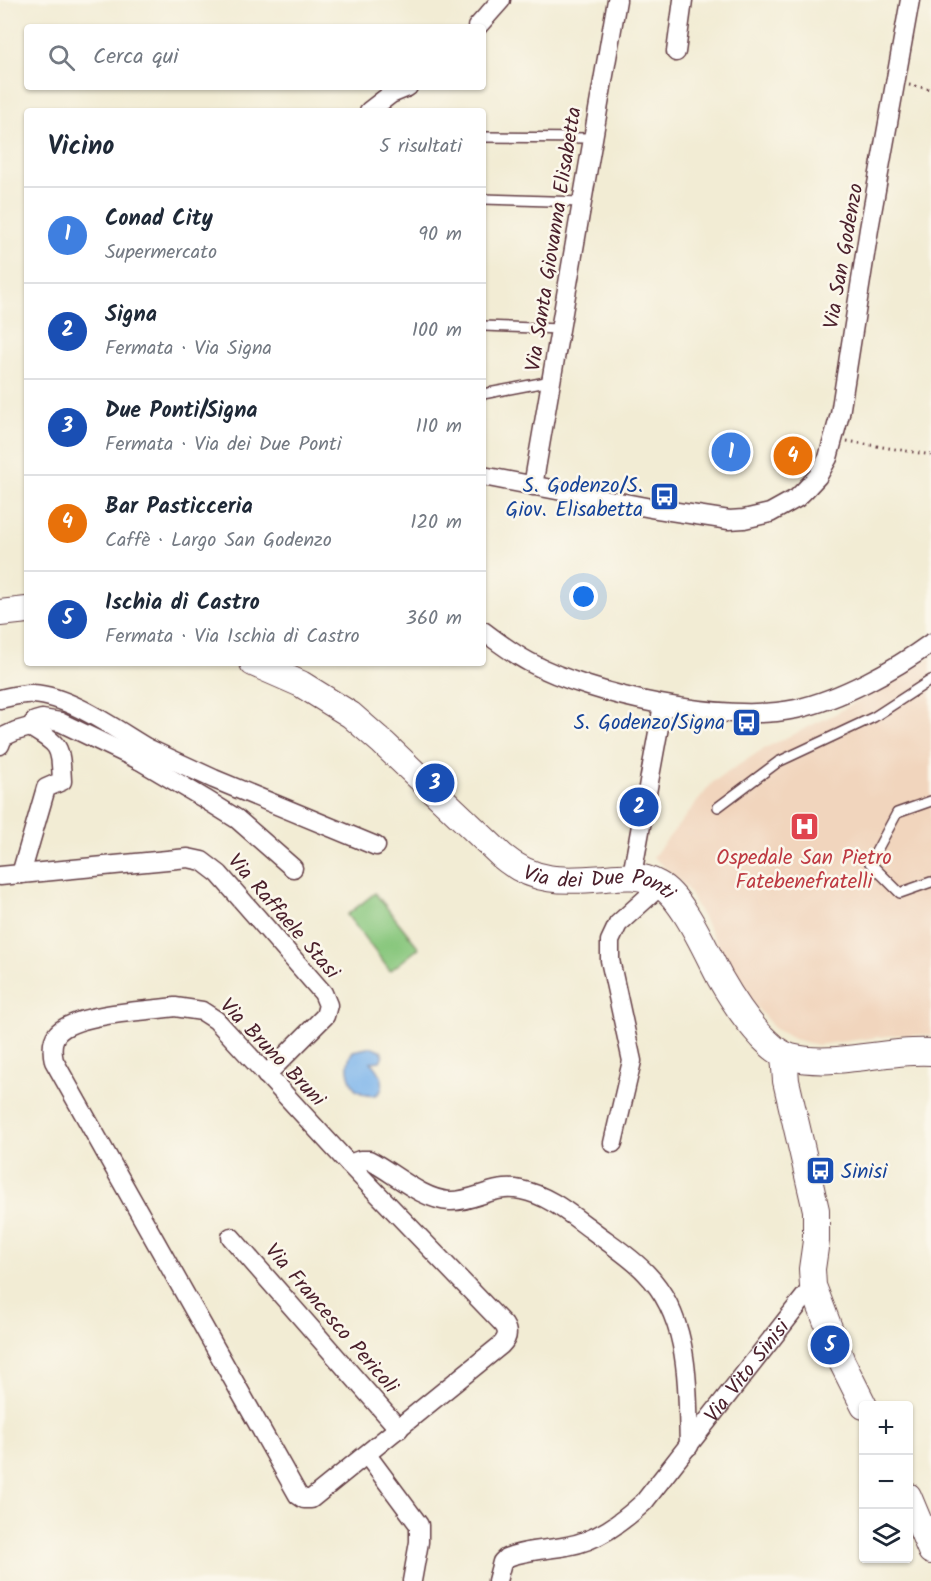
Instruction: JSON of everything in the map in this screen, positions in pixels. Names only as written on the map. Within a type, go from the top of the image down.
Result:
[{"type":"street","points":[[480,24],[501,0]]},
{"type":"street","name":"Via Santa Giovanna Elisabetta","points":[[533,486],[616,0]]},
{"type":"street","points":[[676,52],[683,0]]},
{"type":"street","name":"Via San Godenzo","points":[[533,486],[704,517],[736,520],[763,516],[779,509],[797,498],[818,476],[842,440],[840,414],[869,229],[910,0]]},
{"type":"street","points":[[373,108],[401,90]]},
{"type":"street","points":[[486,477],[533,486]]},
{"type":"street","points":[[0,613],[24,610]]},
{"type":"street","points":[[486,633],[522,658],[556,674],[624,696],[663,705],[748,712],[803,707],[875,677],[931,643]]},
{"type":"street","name":"Via dei Due Ponti","points":[[260,666],[301,684],[351,716],[520,870],[543,878],[564,880],[632,875],[660,885],[673,896],[685,914],[720,978],[745,1017],[765,1040],[784,1055]]},
{"type":"street","points":[[0,699],[30,694],[44,695],[71,705],[237,819],[293,868]]},
{"type":"street","points":[[632,875],[663,705]]},
{"type":"street","points":[[0,745],[3,737],[16,730],[30,727],[35,721],[42,719],[60,722],[214,779],[376,846]]},
{"type":"street","points":[[21,874],[46,788],[62,781],[60,752],[51,740],[30,727]]},
{"type":"street","name":"Via Raffaele Stasi","points":[[0,876],[188,858],[207,863],[276,938],[327,1000],[325,1016],[266,1075]]},
{"type":"street","points":[[613,1143],[632,1061],[610,960],[610,941],[618,924],[660,885]]},
{"type":"street","name":"Via Bruno Bruni","points":[[175,1007],[192,1009],[210,1015],[349,1164],[504,1325],[507,1330],[506,1338],[503,1343],[315,1497],[304,1499],[298,1495],[58,1070],[53,1056],[53,1045],[58,1032],[83,1019],[175,1007]]},
{"type":"street","points":[[862,1401],[842,1362],[813,1286],[812,1269],[816,1241],[814,1194],[786,1081],[784,1055],[805,1060],[829,1060],[908,1051],[931,1052]]},
{"type":"street","points":[[349,1164],[369,1160],[427,1194],[446,1201],[459,1200],[505,1188],[529,1192],[558,1206],[630,1259],[647,1274],[661,1292],[679,1332],[687,1375],[689,1446]]},
{"type":"street","name":"Via Francesco Pericoli","points":[[231,1237],[399,1429]]},
{"type":"street","name":"Via Vito Sinisi","points":[[497,1581],[501,1564],[506,1558],[570,1546],[592,1539],[624,1520],[652,1493],[813,1286]]},
{"type":"street","points":[[367,1455],[419,1525],[419,1542],[412,1581]]},
{"type":"street","points":[[913,1506],[931,1551]]},
{"type":"lane","points":[[486,137],[592,138]]},
{"type":"lane","points":[[486,199],[582,202]]},
{"type":"lane","points":[[486,326],[560,329]]},
{"type":"lane","points":[[486,393],[552,381]]},
{"type":"lane","points":[[718,807],[778,762],[874,717],[931,680]]},
{"type":"lane","points":[[931,801],[897,813],[870,863],[900,893],[931,882]]},
{"type":"path","points":[[896,83],[931,89]]},
{"type":"path","points":[[842,440],[931,455]]},
{"type":"shaded area","name":"Ospedale San Pietro Fatebenefratelli","points":[[931,657],[931,1035],[896,1035],[817,1045],[794,1039],[775,1029],[753,1003],[686,887],[653,857],[713,782],[763,749],[835,714]]},
{"type":"green space","points":[[375,893],[419,948],[390,971],[347,915]]},
{"type":"water","points":[[372,1047],[381,1050],[383,1055],[380,1061],[371,1062],[381,1076],[382,1083],[382,1089],[373,1095],[356,1090],[349,1076],[348,1066],[353,1051]]},
{"type":"place","name":"Conad City","points":[[731,452]]},
{"type":"place","name":"Bar Pasticceria","points":[[793,456]]},
{"type":"place","name":"S. Godenzo/S. Giov. Elisabetta","points":[[664,497]]},
{"type":"place","name":"S. Godenzo/Signa","points":[[746,722]]},
{"type":"place","name":"Due Ponti/Signa","points":[[435,783]]},
{"type":"place","name":"Signa","points":[[639,807]]},
{"type":"place","name":"Ospedale San Pietro Fatebenefratelli","points":[[804,826]]},
{"type":"place","name":"Sinisi","points":[[820,1171]]},
{"type":"place","name":"Ischia di Castro","points":[[830,1345]]}]
